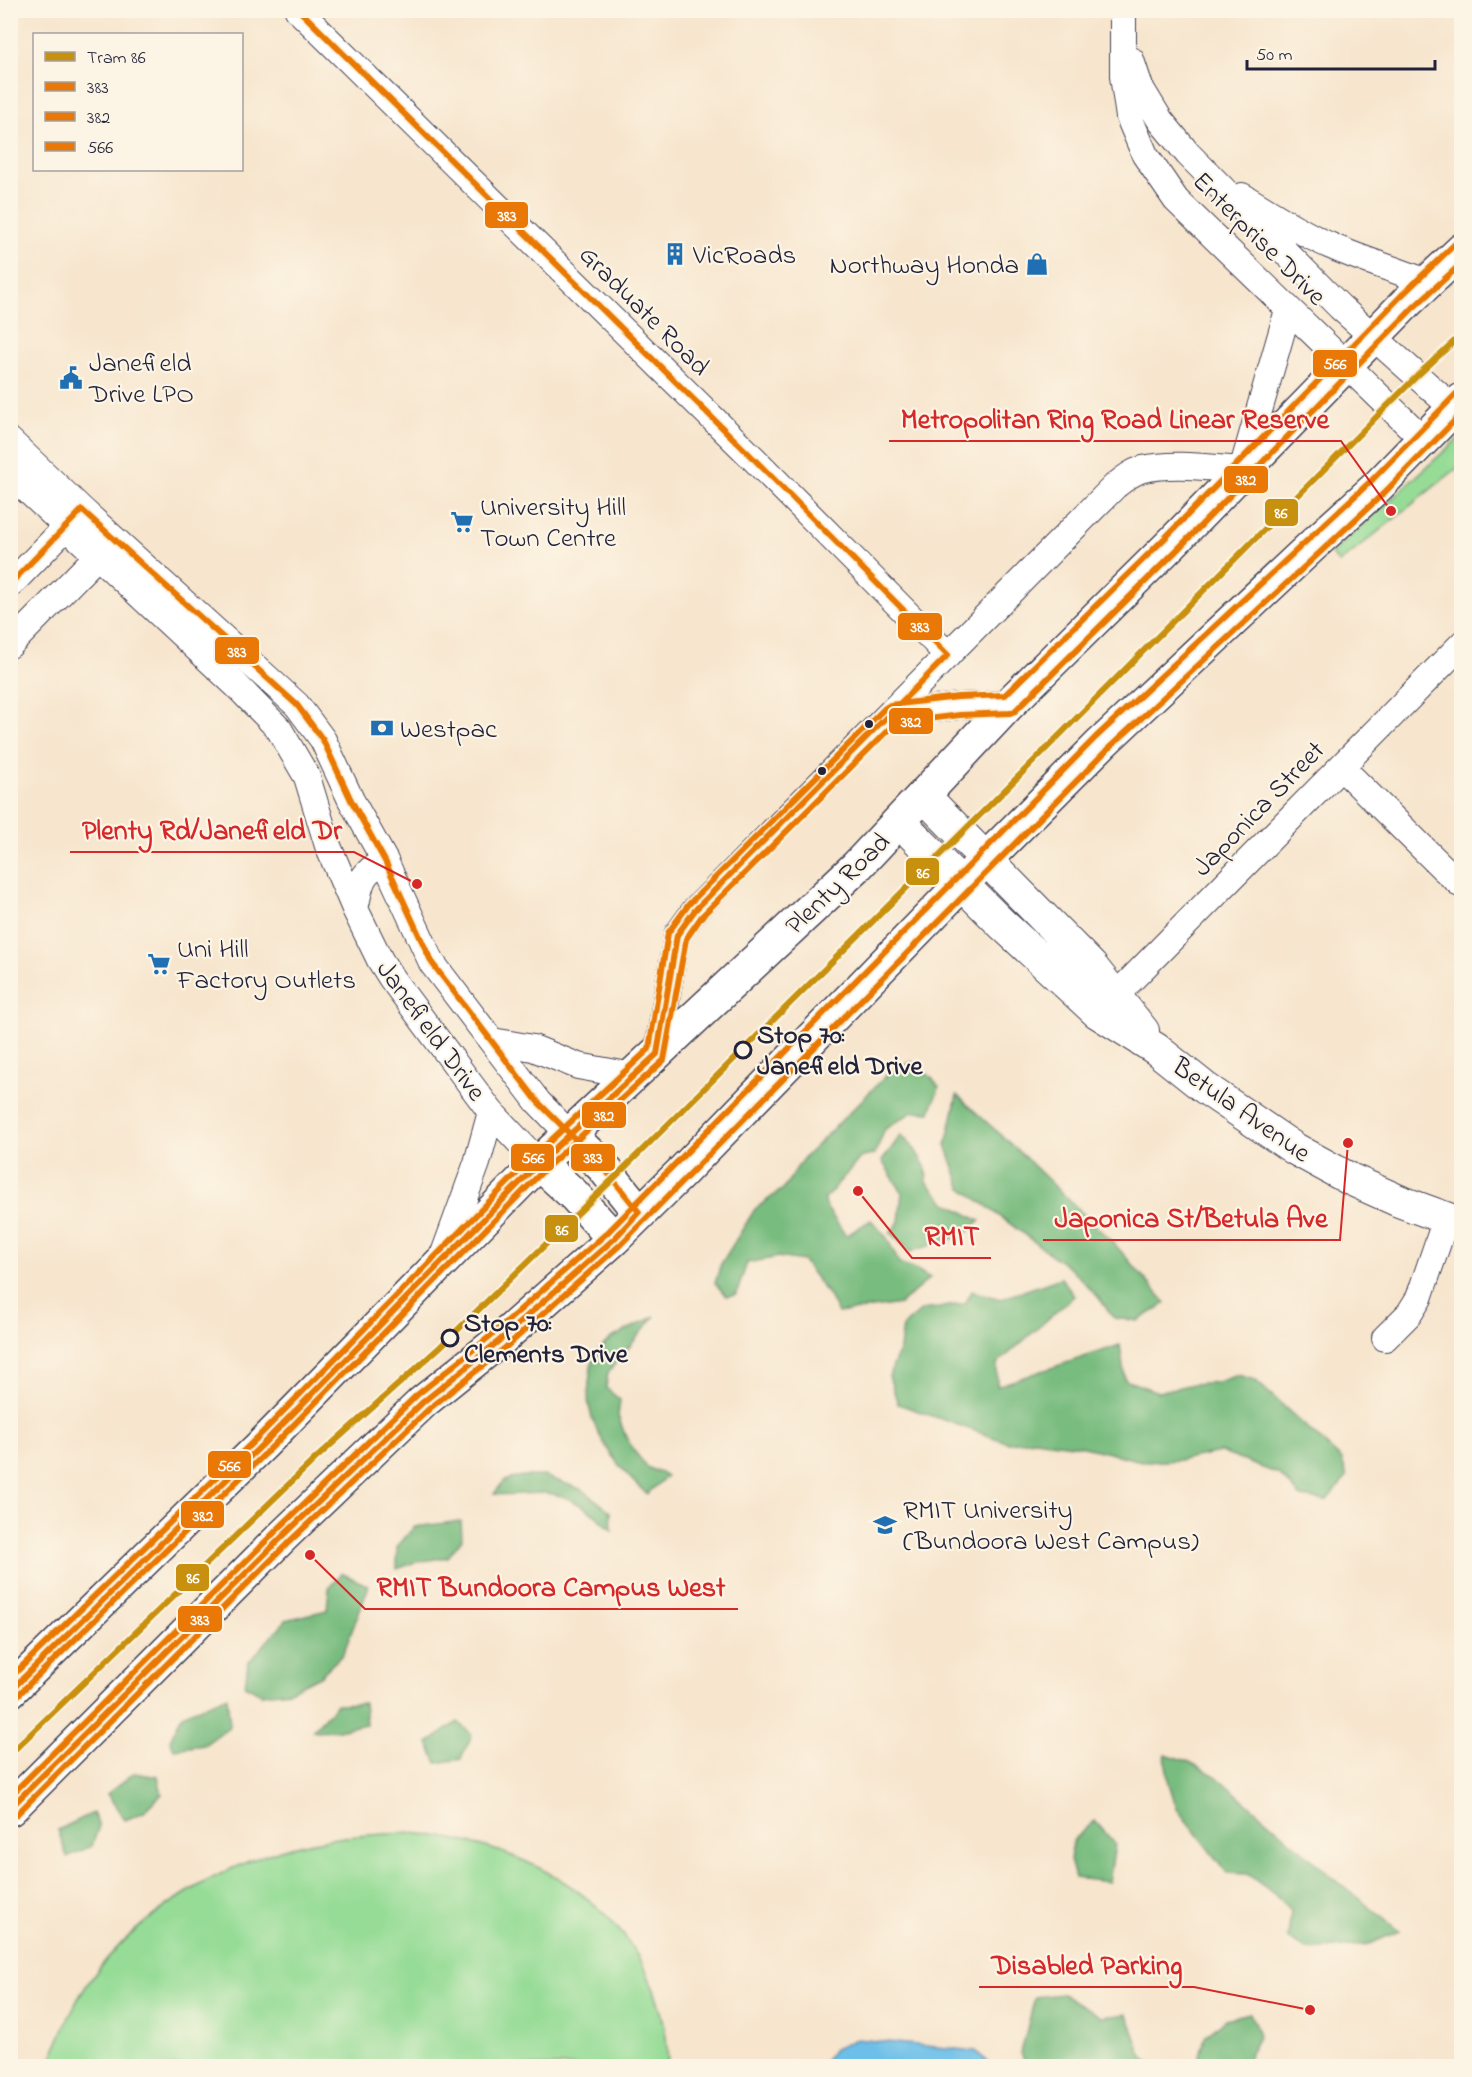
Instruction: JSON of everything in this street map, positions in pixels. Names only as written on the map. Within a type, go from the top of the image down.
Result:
[{"type":"highway","name":"Plenty Road","points":[[10,1691],[263,1444],[539,1163],[856,867],[1009,704],[1171,543],[1426,282],[1461,250]]},
{"type":"highway","points":[[10,1809],[283,1536],[423,1402],[500,1340],[614,1239],[1102,743],[1306,550],[1378,486],[1457,404]]},
{"type":"highway","name":"Janefield Drive","points":[[569,1134],[603,1167],[639,1212]]},
{"type":"highway","name":"Janefield Drive","points":[[539,1163],[574,1195],[614,1239]]},
{"type":"street","name":"Graduate Road","points":[[298,10],[729,435],[948,655]]},
{"type":"street","name":"Enterprise Drive","points":[[1123,10],[1123,76],[1130,117],[1145,155],[1176,200],[1423,439]]},
{"type":"street","name":"Enterprise Drive","points":[[1124,42],[1140,87],[1160,120],[1210,177],[1340,308],[1372,337],[1457,404]]},
{"type":"street","points":[[1210,177],[1328,246],[1426,282]]},
{"type":"street","points":[[657,1054],[677,935],[695,910],[1126,477],[1142,469],[1167,466],[1242,470],[1288,310]]},
{"type":"street","name":"Janefield Drive","points":[[10,441],[74,519]]},
{"type":"street","name":"Janefield Drive","points":[[10,474],[74,519],[297,705],[323,740],[351,800],[385,861],[418,937],[432,963],[538,1102],[569,1134]]},
{"type":"street","points":[[10,585],[74,519]]},
{"type":"street","points":[[10,645],[106,547]]},
{"type":"street","name":"Janefield Drive","points":[[106,547],[279,729],[307,777],[328,846],[354,909],[392,979],[490,1112],[539,1163]]},
{"type":"street","name":"Japonica Street","points":[[1106,1004],[1461,644]]},
{"type":"street","points":[[891,714],[950,706],[1009,704]]},
{"type":"street","points":[[1341,766],[1461,885]]},
{"type":"street","name":"Betula Avenue","points":[[924,796],[1092,967],[1106,1004]]},
{"type":"street","name":"Betula Avenue","points":[[900,822],[1001,923],[1106,1004],[1204,1088],[1295,1149],[1350,1179],[1454,1222]]},
{"type":"street","points":[[354,909],[363,878],[370,868],[385,861]]},
{"type":"street","points":[[492,1041],[533,1048],[578,1066],[633,1076]]},
{"type":"street","points":[[441,1262],[477,1163],[490,1112]]},
{"type":"street","points":[[1385,1338],[1410,1314],[1454,1222]]},
{"type":"green space","points":[[1461,436],[1461,465],[1339,563],[1331,554]]},
{"type":"green space","points":[[912,1062],[931,1077],[939,1087],[930,1112],[912,1112],[885,1129],[875,1154],[860,1158],[825,1199],[826,1207],[846,1236],[871,1220],[887,1238],[899,1263],[930,1278],[900,1304],[838,1313],[829,1296],[803,1261],[778,1257],[747,1263],[736,1295],[726,1296],[715,1283],[721,1264],[755,1209],[784,1188],[802,1160],[891,1071]]},
{"type":"green space","points":[[957,1095],[1118,1248],[1166,1303],[1138,1321],[1114,1318],[1073,1271],[961,1187],[946,1145]]},
{"type":"green space","points":[[901,1135],[914,1148],[926,1168],[927,1182],[945,1202],[980,1221],[963,1235],[910,1252],[890,1233],[899,1222],[902,1192],[882,1161]]},
{"type":"green space","points":[[1061,1278],[1074,1296],[997,1364],[997,1386],[1120,1345],[1125,1380],[1158,1392],[1193,1384],[1218,1382],[1238,1375],[1255,1380],[1342,1460],[1347,1477],[1326,1501],[1301,1497],[1279,1474],[1220,1452],[1179,1460],[1146,1462],[1080,1446],[1035,1440],[1009,1443],[898,1404],[889,1376],[900,1349],[903,1326],[922,1310],[964,1304],[972,1291],[1001,1299]]},
{"type":"green space","points":[[655,1316],[608,1372],[606,1388],[620,1400],[618,1416],[634,1451],[647,1467],[667,1476],[647,1494],[620,1466],[604,1443],[592,1418],[588,1395],[593,1355],[611,1338]]},
{"type":"green space","points":[[522,1476],[544,1476],[583,1490],[611,1512],[612,1530],[589,1510],[562,1496],[542,1493],[494,1494],[504,1481]]},
{"type":"green space","points":[[461,1521],[462,1539],[448,1557],[416,1562],[397,1569],[397,1547],[414,1527]]},
{"type":"green space","points":[[341,1573],[369,1586],[343,1654],[320,1676],[290,1691],[261,1694],[245,1685],[248,1663],[286,1620],[327,1610],[329,1588]]},
{"type":"green space","points":[[227,1696],[230,1726],[204,1745],[174,1749],[170,1740],[182,1715]]},
{"type":"green space","points":[[364,1703],[366,1724],[338,1730],[312,1731],[337,1704]]},
{"type":"green space","points":[[458,1722],[472,1735],[461,1759],[437,1763],[428,1743]]},
{"type":"green space","points":[[1165,1754],[1188,1761],[1216,1776],[1331,1876],[1399,1931],[1370,1944],[1326,1949],[1306,1949],[1288,1939],[1291,1911],[1273,1893],[1247,1874],[1227,1873],[1177,1809],[1168,1780]]},
{"type":"green space","points":[[134,1773],[158,1777],[162,1794],[144,1812],[125,1820],[107,1794]]},
{"type":"green space","points":[[93,1813],[99,1826],[92,1846],[67,1857],[58,1830]]},
{"type":"green space","points":[[1095,1821],[1115,1844],[1109,1882],[1075,1878],[1070,1860],[1073,1840]]},
{"type":"green space","points":[[412,1833],[453,1839],[492,1849],[530,1863],[564,1882],[596,1906],[623,1935],[644,1968],[662,2015],[668,2066],[49,2066],[78,1999],[99,1969],[154,1915],[187,1893],[257,1858],[294,1846],[330,1839]]},
{"type":"green space","points":[[1062,1994],[1102,2017],[1127,2014],[1141,2053],[1153,2066],[1027,2066],[1021,2053],[1035,1997]]},
{"type":"green space","points":[[1250,2013],[1259,2035],[1250,2052],[1248,2066],[1197,2066],[1205,2037],[1226,2019]]},
{"type":"water","points":[[856,2039],[976,2051],[991,2066],[821,2066],[834,2049]]},
{"type":"tram line","name":"86","points":[[10,1754],[315,1459],[440,1347],[613,1179],[1418,375],[1462,334]]},
{"type":"transit line","name":"383","points":[[10,1691],[263,1444],[539,1163],[657,1054],[677,935],[695,910],[948,655],[755,460],[299,10]]},
{"type":"transit line","name":"566","points":[[10,1678],[257,1438],[533,1157],[649,1049],[668,933],[689,904],[885,708],[890,705],[958,697],[1005,695],[1165,538],[1401,296],[1456,243]]},
{"type":"transit line","name":"382","points":[[16,1697],[269,1450],[545,1169],[664,1060],[686,939],[702,916],[895,723],[1015,711],[1177,550],[1413,308],[1462,263]]},
{"type":"transit line","name":"566","points":[[10,1796],[277,1530],[417,1395],[494,1333],[608,1232],[1096,737],[1372,480],[1456,394]]},
{"type":"transit line","name":"382","points":[[16,1815],[289,1542],[429,1409],[506,1347],[620,1245],[1108,749],[1384,493],[1462,413]]},
{"type":"transit line","name":"383","points":[[10,584],[82,510],[297,705],[323,740],[351,800],[385,861],[432,963],[538,1102],[603,1167],[639,1212],[614,1239],[500,1340],[423,1402],[283,1536],[10,1808]]},
{"type":"place","name":"VicRoads","points":[[675,254]]},
{"type":"place","name":"Northway Honda","points":[[1037,264]]},
{"type":"place","name":"Janefield Drive LPO","points":[[71,378]]},
{"type":"place","name":"Metropolitan Ring Road Linear Reserve","points":[[1391,511]]},
{"type":"place","name":"University Hill Town Centre","points":[[462,522]]},
{"type":"place","name":"Westpac","points":[[382,728]]},
{"type":"place","name":"Plenty Rd/Janefield Dr","points":[[417,884]]},
{"type":"place","name":"Uni Hill Factory Outlets","points":[[159,964]]},
{"type":"place","name":"Stop 70: Janefield Drive","points":[[743,1050]]},
{"type":"place","name":"Japonica St/Betula Ave","points":[[1348,1143]]},
{"type":"place","name":"RMIT","points":[[858,1191]]},
{"type":"place","name":"Stop 70: Clements Drive","points":[[450,1338]]},
{"type":"place","name":"RMIT University (Bundoora West Campus)","points":[[885,1525]]},
{"type":"place","name":"RMIT Bundoora Campus West","points":[[310,1555]]},
{"type":"place","name":"Disabled Parking","points":[[1310,2010]]}]
